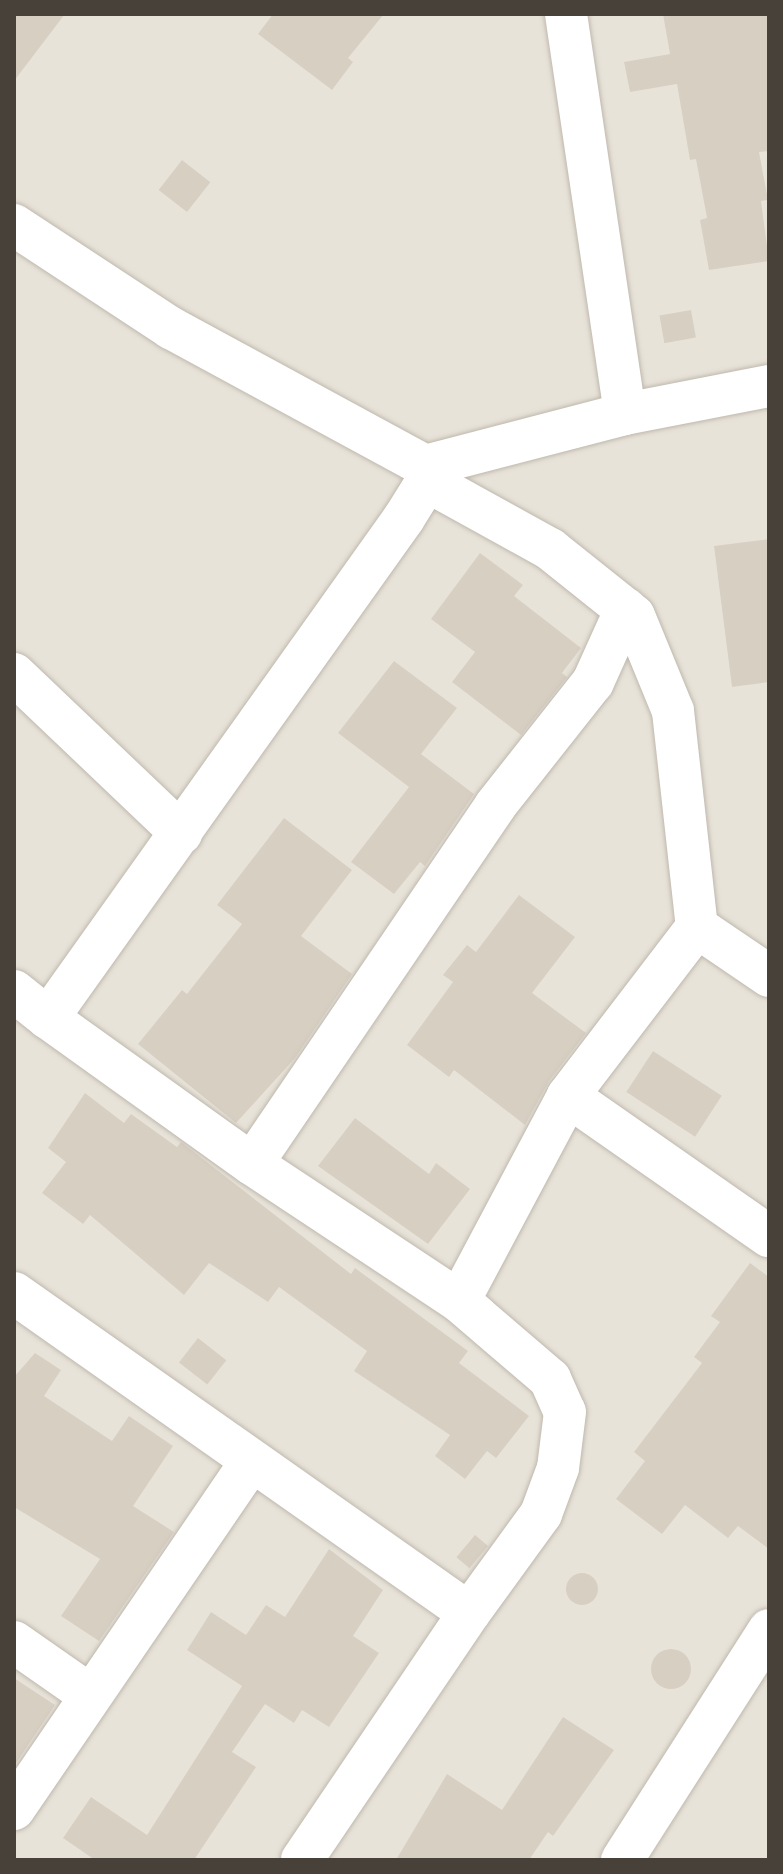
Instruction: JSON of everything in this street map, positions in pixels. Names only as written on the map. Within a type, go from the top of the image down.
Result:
[{"type":"street","points":[[566,14],[625,414]]},
{"type":"street","points":[[14,225],[171,328],[550,549],[634,616],[673,711],[697,927],[568,1096],[459,1301]]},
{"type":"street","points":[[48,1018],[181,833],[426,474],[625,414],[769,386]]},
{"type":"street","points":[[252,1164],[495,806],[593,682],[626,609]]},
{"type":"street","points":[[14,674],[181,833]]},
{"type":"street","points":[[697,927],[769,976]]},
{"type":"street","points":[[14,991],[252,1164],[459,1301],[550,1379],[565,1412],[558,1468],[541,1514],[469,1613],[302,1860]]},
{"type":"street","points":[[568,1096],[769,1236]]},
{"type":"street","points":[[14,1293],[250,1463],[469,1613]]},
{"type":"street","points":[[14,1809],[250,1463]]},
{"type":"street","points":[[622,1860],[769,1630]]},
{"type":"street","points":[[14,1642],[90,1695]]},
{"type":"shaded area","points":[[14,14],[769,14],[769,1860],[14,1860]]},
{"type":"building","points":[[14,14],[65,14],[14,81]]},
{"type":"building","points":[[273,14],[384,14],[348,58],[353,62],[332,90],[258,34]]},
{"type":"building","points":[[663,14],[769,14],[769,151],[759,152],[768,200],[761,201],[769,261],[709,270],[700,220],[707,218],[696,159],[690,160],[677,84],[630,92],[624,62],[670,54]]},
{"type":"building","points":[[182,160],[210,182],[187,212],[159,190]]},
{"type":"building","points":[[691,310],[696,338],[664,343],[659,316]]},
{"type":"building","points":[[769,539],[769,682],[732,687],[714,546]]},
{"type":"building","points":[[480,553],[523,585],[514,596],[581,648],[562,673],[567,677],[521,735],[452,682],[475,652],[431,619]]},
{"type":"building","points":[[394,661],[457,708],[421,754],[474,794],[425,866],[420,862],[394,894],[351,862],[409,787],[338,733]]},
{"type":"building","points":[[284,818],[352,870],[301,936],[352,974],[295,1058],[236,1123],[138,1044],[182,990],[187,994],[242,924],[217,905]]},
{"type":"building","points":[[519,895],[575,937],[532,993],[586,1033],[549,1081],[525,1125],[454,1070],[449,1077],[407,1045],[453,982],[443,975],[467,945],[476,952]]},
{"type":"building","points":[[653,1051],[722,1096],[695,1137],[626,1092]]},
{"type":"building","points":[[85,1093],[124,1123],[131,1114],[177,1147],[181,1142],[351,1274],[355,1268],[468,1351],[459,1363],[529,1416],[496,1458],[487,1451],[465,1479],[435,1456],[450,1435],[354,1371],[367,1351],[279,1287],[268,1302],[209,1263],[184,1295],[90,1215],[83,1224],[42,1193],[66,1162],[48,1148]]},
{"type":"building","points":[[355,1118],[429,1174],[436,1163],[470,1189],[428,1244],[318,1166]]},
{"type":"building","points":[[750,1263],[769,1277],[769,1549],[738,1526],[728,1538],[685,1505],[662,1534],[616,1499],[645,1461],[634,1452],[702,1363],[694,1357],[720,1322],[711,1316]]},
{"type":"building","points":[[198,1338],[226,1360],[207,1385],[179,1362]]},
{"type":"building","points":[[35,1353],[61,1370],[44,1396],[112,1441],[129,1416],[173,1446],[133,1506],[174,1532],[99,1641],[61,1616],[100,1559],[14,1507],[14,1377]]},
{"type":"building","points":[[475,1535],[488,1546],[469,1568],[456,1557]]},
{"type":"building","points":[[329,1549],[383,1590],[353,1636],[379,1653],[329,1727],[302,1710],[294,1723],[265,1704],[232,1752],[256,1767],[194,1860],[95,1860],[63,1838],[91,1797],[147,1835],[242,1686],[187,1650],[211,1612],[246,1635],[266,1605],[285,1617]]},
{"type":"building","points":[[582,1573],[593,1578],[598,1589],[593,1600],[582,1605],[571,1600],[566,1589],[571,1578]]},
{"type":"building","points":[[671,1649],[685,1655],[691,1669],[685,1683],[671,1689],[657,1683],[651,1669],[657,1655]]},
{"type":"building","points":[[14,1678],[55,1705],[14,1766]]},
{"type":"building","points":[[563,1717],[614,1750],[553,1836],[548,1832],[529,1860],[396,1860],[447,1774],[502,1810]]}]
